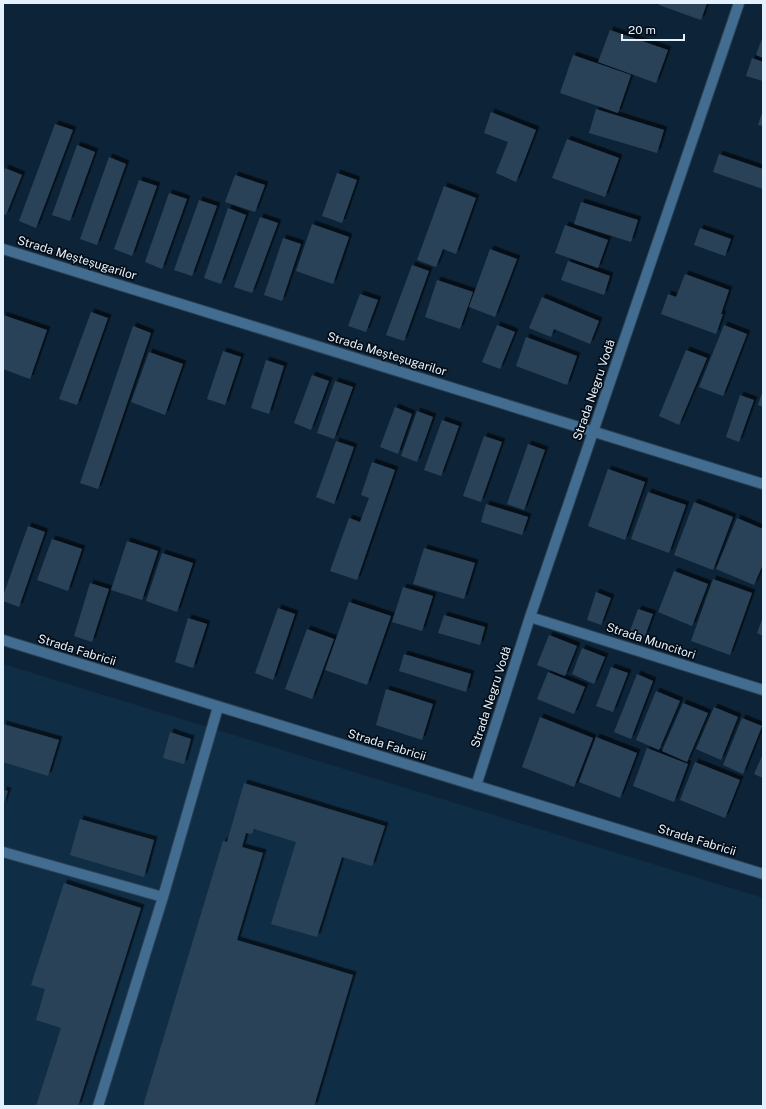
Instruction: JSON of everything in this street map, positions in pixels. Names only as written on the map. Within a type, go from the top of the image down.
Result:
[{"type":"street","name":"Strada Negru Vodă","points":[[476,786],[530,617],[594,432],[738,3]]},
{"type":"street","name":"Strada Meșteșugarilor","points":[[3,249],[763,484]]},
{"type":"street","name":"Strada Muncitori","points":[[530,617],[763,690]]},
{"type":"street","name":"Strada Fabricii","points":[[3,640],[763,874]]},
{"type":"street","points":[[98,1106],[163,897],[218,707]]},
{"type":"street","points":[[3,852],[163,897]]},
{"type":"shaded area","points":[[3,664],[763,898],[763,1106],[3,1106]]},
{"type":"building","points":[[659,3],[707,3],[701,20],[659,5]]},
{"type":"building","points":[[610,30],[668,50],[656,83],[598,62]]},
{"type":"building","points":[[763,36],[763,58],[756,55]]},
{"type":"building","points":[[573,55],[631,75],[618,113],[560,93]]},
{"type":"building","points":[[752,58],[763,62],[763,81],[746,76]]},
{"type":"building","points":[[596,109],[664,130],[657,153],[589,133]]},
{"type":"building","points":[[763,110],[763,126],[758,125]]},
{"type":"building","points":[[491,112],[536,130],[516,182],[496,173],[508,142],[484,133]]},
{"type":"building","points":[[55,124],[73,130],[36,228],[19,221]]},
{"type":"building","points":[[567,139],[619,158],[605,197],[552,178]]},
{"type":"building","points":[[77,145],[95,152],[70,221],[52,215]]},
{"type":"building","points":[[719,154],[763,169],[763,189],[713,172]]},
{"type":"building","points":[[109,157],[126,164],[97,245],[80,239]]},
{"type":"building","points":[[5,168],[22,175],[6,215],[3,214],[3,174]]},
{"type":"building","points":[[337,173],[357,180],[342,223],[322,216]]},
{"type":"building","points":[[235,175],[265,185],[255,212],[225,202]]},
{"type":"building","points":[[139,180],[157,186],[132,256],[114,249]]},
{"type":"building","points":[[444,186],[476,198],[456,254],[443,249],[436,267],[417,260]]},
{"type":"building","points":[[169,193],[187,199],[162,269],[145,262]]},
{"type":"building","points":[[199,200],[217,206],[192,276],[174,270]]},
{"type":"building","points":[[581,202],[638,220],[631,242],[574,224]]},
{"type":"building","points":[[228,208],[246,215],[221,284],[204,278]]},
{"type":"building","points":[[260,217],[278,223],[252,293],[234,287]]},
{"type":"building","points":[[312,224],[349,237],[333,284],[296,271]]},
{"type":"building","points":[[565,225],[608,240],[598,268],[555,253]]},
{"type":"building","points":[[700,228],[731,239],[725,256],[694,245]]},
{"type":"building","points":[[283,238],[301,244],[282,301],[264,295]]},
{"type":"building","points":[[490,249],[517,259],[495,317],[469,307]]},
{"type":"building","points":[[568,261],[610,276],[604,295],[561,280]]},
{"type":"building","points":[[412,265],[429,271],[404,341],[386,335]]},
{"type":"building","points":[[685,274],[729,290],[716,334],[661,314],[668,294],[676,297]]},
{"type":"building","points":[[437,280],[473,292],[460,329],[425,317]]},
{"type":"building","points":[[360,294],[378,300],[366,332],[348,326]]},
{"type":"building","points":[[542,297],[599,321],[590,344],[554,329],[551,337],[529,328]]},
{"type":"building","points":[[91,312],[108,318],[77,405],[59,399]]},
{"type":"building","points":[[3,315],[47,330],[30,379],[3,369]]},
{"type":"building","points":[[497,325],[515,332],[500,369],[482,362]]},
{"type":"building","points":[[724,325],[747,334],[723,396],[699,387]]},
{"type":"building","points":[[133,326],[151,333],[98,489],[80,483]]},
{"type":"building","points":[[526,337],[577,356],[567,385],[516,366]]},
{"type":"building","points":[[686,350],[707,358],[679,425],[659,416]]},
{"type":"building","points":[[223,351],[241,357],[225,405],[207,399]]},
{"type":"building","points":[[149,352],[183,364],[165,415],[131,402]]},
{"type":"building","points":[[266,360],[284,366],[269,414],[251,408]]},
{"type":"building","points":[[312,375],[329,381],[311,430],[294,423]]},
{"type":"building","points":[[335,381],[353,387],[334,439],[317,433]]},
{"type":"building","points":[[763,390],[763,407],[758,405]]},
{"type":"building","points":[[740,395],[754,400],[739,442],[726,437]]},
{"type":"building","points":[[395,407],[412,414],[398,454],[380,447]]},
{"type":"building","points":[[417,411],[433,417],[417,462],[401,456]]},
{"type":"building","points":[[442,420],[459,426],[441,476],[424,470]]},
{"type":"building","points":[[484,436],[502,442],[481,502],[463,496]]},
{"type":"building","points":[[336,441],[354,447],[334,504],[316,497]]},
{"type":"building","points":[[528,444],[545,450],[524,510],[507,504]]},
{"type":"building","points":[[372,462],[395,470],[357,580],[330,571],[349,518],[360,522],[369,498],[361,495]]},
{"type":"building","points":[[608,469],[645,482],[625,540],[588,526]]},
{"type":"building","points":[[648,492],[686,505],[669,553],[631,539]]},
{"type":"building","points":[[694,502],[733,517],[713,570],[674,555]]},
{"type":"building","points":[[486,504],[528,517],[522,535],[481,522]]},
{"type":"building","points":[[737,518],[763,529],[763,564],[754,585],[716,569]]},
{"type":"building","points":[[28,526],[45,532],[19,607],[3,601],[3,596]]},
{"type":"building","points":[[52,539],[82,549],[68,591],[37,580]]},
{"type":"building","points":[[127,541],[158,551],[142,600],[111,590]]},
{"type":"building","points":[[424,548],[475,563],[464,599],[413,584]]},
{"type":"building","points":[[162,553],[193,563],[177,612],[146,601]]},
{"type":"building","points":[[674,571],[708,584],[692,626],[658,612]]},
{"type":"building","points":[[713,579],[752,593],[730,655],[691,641]]},
{"type":"building","points":[[90,583],[109,589],[92,642],[74,636]]},
{"type":"building","points":[[403,587],[433,596],[422,631],[392,622]]},
{"type":"building","points":[[596,592],[611,598],[601,625],[587,620]]},
{"type":"building","points":[[349,602],[391,616],[367,685],[325,670]]},
{"type":"building","points":[[278,608],[295,614],[273,680],[255,673]]},
{"type":"building","points":[[638,609],[653,614],[645,636],[630,631]]},
{"type":"building","points":[[444,615],[485,627],[480,645],[438,633]]},
{"type":"building","points":[[763,617],[763,636],[757,633]]},
{"type":"building","points":[[188,618],[207,624],[193,668],[175,662]]},
{"type":"building","points":[[307,629],[334,639],[312,699],[285,689]]},
{"type":"building","points":[[549,635],[577,646],[565,676],[537,665]]},
{"type":"building","points":[[582,648],[605,657],[594,684],[572,674]]},
{"type":"building","points":[[404,654],[471,674],[466,692],[399,671]]},
{"type":"building","points":[[611,667],[628,673],[613,712],[596,706]]},
{"type":"building","points":[[548,672],[585,687],[574,714],[537,699]]},
{"type":"building","points":[[637,674],[653,681],[631,739],[614,732]]},
{"type":"building","points":[[386,689],[433,704],[422,740],[376,725]]},
{"type":"building","points":[[656,691],[680,701],[659,750],[636,740]]},
{"type":"building","points":[[683,703],[708,713],[687,762],[662,751]]},
{"type":"building","points":[[714,707],[738,717],[721,760],[696,749]]},
{"type":"building","points":[[540,717],[593,738],[574,787],[522,767]]},
{"type":"building","points":[[742,718],[762,726],[743,774],[723,765]]},
{"type":"building","points":[[3,724],[59,740],[48,776],[3,762]]},
{"type":"building","points":[[170,732],[191,739],[184,764],[163,758]]},
{"type":"building","points":[[596,737],[637,753],[620,798],[579,782]]},
{"type":"building","points":[[647,748],[688,764],[674,802],[633,786]]},
{"type":"building","points":[[763,754],[763,778],[754,774]]},
{"type":"building","points":[[695,762],[740,780],[725,818],[680,800]]},
{"type":"building","points":[[244,783],[385,826],[372,866],[342,857],[317,937],[271,924],[296,842],[254,829],[252,834],[246,833],[242,847],[263,853],[237,940],[353,975],[314,1106],[143,1106],[223,841],[227,842]]},
{"type":"building","points":[[3,790],[8,791],[3,806]]},
{"type":"building","points":[[80,819],[154,840],[144,877],[70,855]]},
{"type":"building","points":[[64,883],[141,908],[78,1106],[36,1106],[61,1028],[36,1020],[45,989],[31,985]]}]
